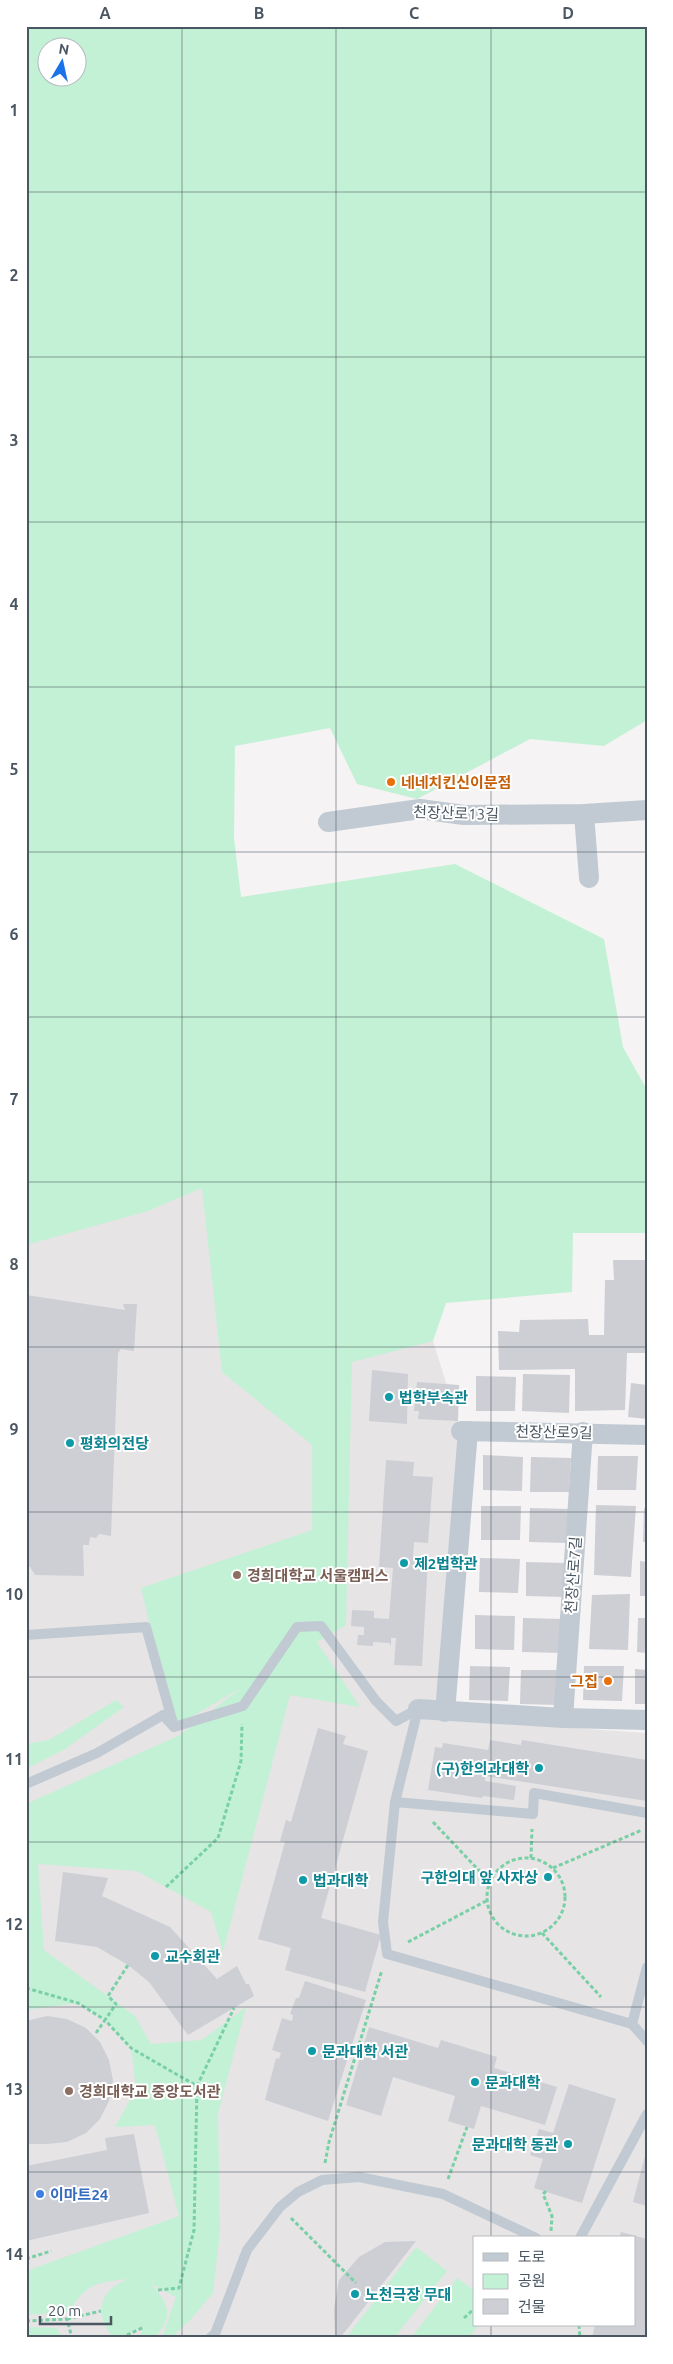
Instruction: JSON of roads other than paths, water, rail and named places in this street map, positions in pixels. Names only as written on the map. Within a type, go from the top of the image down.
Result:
[{"type":"street","name":"천장산로13길","points":[[328,822],[420,809],[464,815],[584,814],[647,810]]},
{"type":"street","points":[[584,814],[589,878]]},
{"type":"street","name":"천장산로9길","points":[[445,1712],[464,1431],[583,1432],[647,1435]]},
{"type":"street","name":"천장산로7길","points":[[563,1718],[583,1432]]},
{"type":"street","points":[[418,1709],[563,1718],[647,1720]]},
{"type":"lane","points":[[174,1727],[243,1706],[297,1627],[321,1626],[376,1701],[396,1721],[418,1709]]},
{"type":"lane","points":[[26,1635],[146,1627],[174,1727]]},
{"type":"lane","points":[[418,1709],[395,1802],[383,1922],[387,1954],[628,2023],[647,2041]]},
{"type":"lane","points":[[26,1784],[97,1752],[163,1714],[174,1727]]},
{"type":"lane","points":[[395,1802],[533,1814],[534,1793],[647,1812]]},
{"type":"lane","points":[[628,2023],[647,1967]]},
{"type":"lane","points":[[581,2236],[647,2114]]},
{"type":"lane","points":[[215,2337],[247,2250],[280,2207],[298,2192],[322,2180],[359,2177],[443,2194],[532,2236]]},
{"type":"place","name":"네네치킨신이문점","points":[[391,782]]},
{"type":"place","name":"법학부속관","points":[[389,1397]]},
{"type":"place","name":"평화의전당","points":[[70,1443]]},
{"type":"place","name":"제2법학관","points":[[404,1563]]},
{"type":"place","name":"경희대학교 서울캠퍼스","points":[[237,1575]]},
{"type":"place","name":"그집","points":[[608,1681]]},
{"type":"place","name":"(구)한의과대학","points":[[539,1768]]},
{"type":"place","name":"구한의대 앞 사자상","points":[[548,1877]]},
{"type":"place","name":"법과대학","points":[[303,1880]]},
{"type":"place","name":"교수회관","points":[[155,1956]]},
{"type":"place","name":"문과대학 서관","points":[[312,2051]]},
{"type":"place","name":"문과대학","points":[[475,2082]]},
{"type":"place","name":"경희대학교 중앙도서관","points":[[69,2091]]},
{"type":"place","name":"문과대학 동관","points":[[568,2144]]},
{"type":"place","name":"이마트24","points":[[40,2194]]},
{"type":"place","name":"노천극장 무대","points":[[355,2294]]}]
